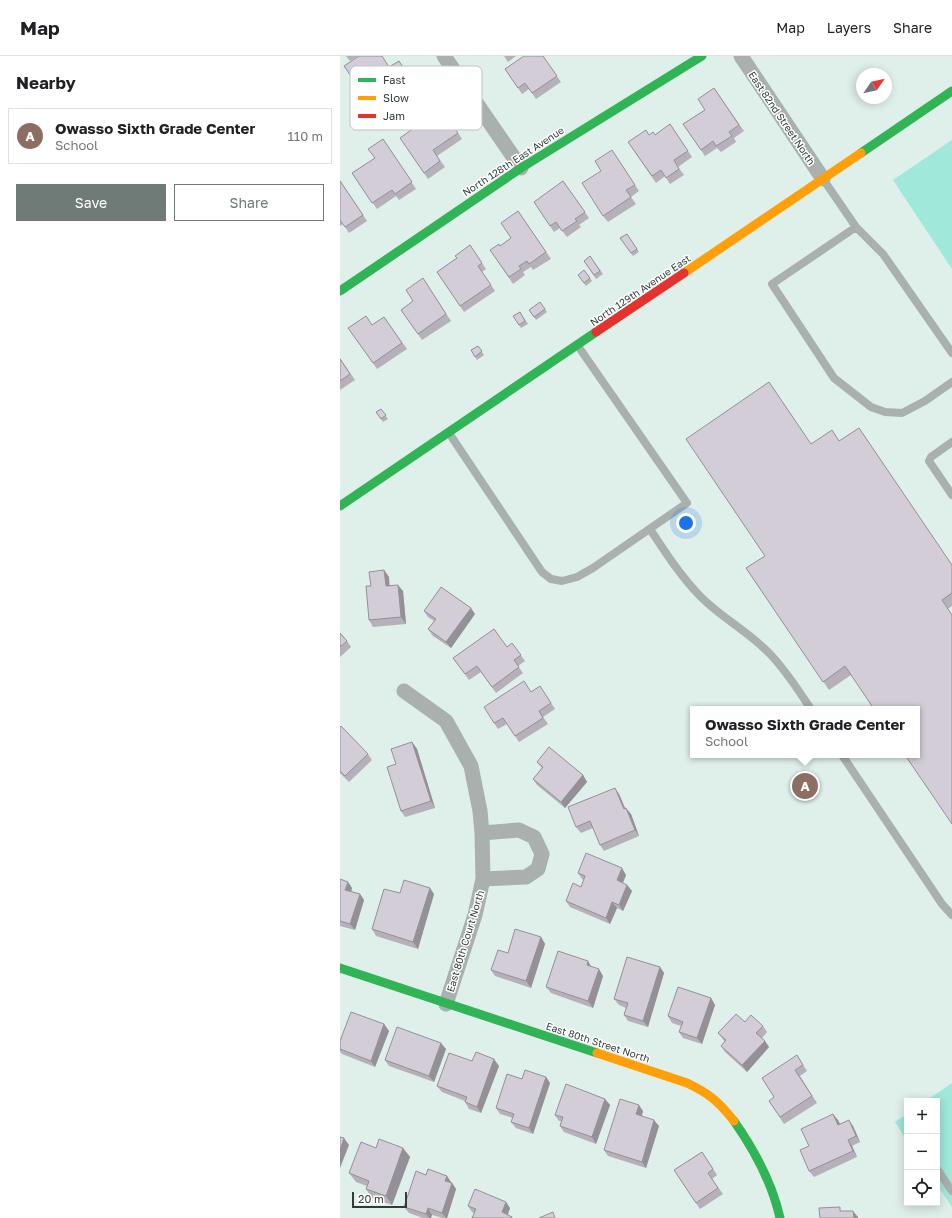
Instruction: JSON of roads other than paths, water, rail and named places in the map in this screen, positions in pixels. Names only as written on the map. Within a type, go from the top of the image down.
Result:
[{"type":"street","points":[[444,56],[451,66]]},
{"type":"street","name":"North 128th East Avenue","points":[[340,291],[521,168],[702,56]]},
{"type":"street","name":"East 82nd Street North","points":[[741,56],[823,179]]},
{"type":"street","name":"North 129th Avenue East","points":[[340,506],[952,91]]},
{"type":"street","points":[[482,111],[521,168]]},
{"type":"street","name":"East 80th Court North","points":[[404,691],[446,721],[471,766],[480,810],[483,879],[475,915],[446,1004]]},
{"type":"street","points":[[482,833],[519,830],[534,837],[542,854],[538,868],[526,877],[483,879]]},
{"type":"street","name":"East 80th Street North","points":[[340,968],[687,1083],[710,1095],[730,1114],[754,1152],[768,1179],[780,1218]]},
{"type":"lane","points":[[823,179],[856,228],[883,254],[952,353]]},
{"type":"lane","points":[[856,228],[772,284],[834,378],[871,407],[885,412],[902,413],[925,401],[952,382]]},
{"type":"lane","points":[[449,432],[542,572],[551,579],[562,581],[577,577],[593,568],[687,503],[578,346]]},
{"type":"lane","points":[[952,442],[931,457],[929,461],[952,495]]},
{"type":"lane","points":[[650,529],[680,573],[699,595],[720,614],[746,632],[769,653],[785,672],[809,706]]},
{"type":"lane","points":[[844,758],[942,904],[952,915]]},
{"type":"lane","points":[[938,1170],[952,1191]]},
{"type":"place","name":"Owasso Sixth Grade Center","points":[[805,786]]}]
